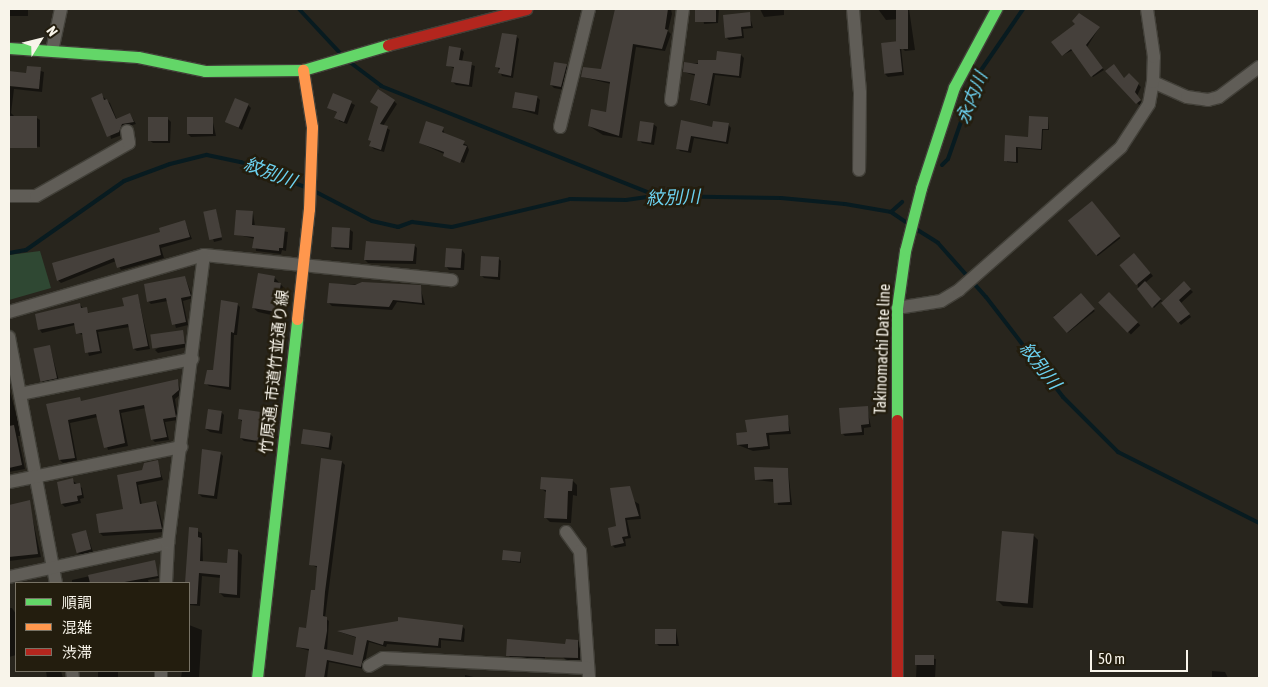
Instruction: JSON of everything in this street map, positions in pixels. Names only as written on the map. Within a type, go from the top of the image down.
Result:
[{"type":"street","points":[[52,51],[61,9]]},
{"type":"street","points":[[466,23],[471,9]]},
{"type":"street","points":[[9,48],[138,57],[205,71],[303,70],[466,23],[526,9]]},
{"type":"street","points":[[560,128],[589,9]]},
{"type":"street","points":[[671,100],[683,9]]},
{"type":"street","points":[[853,9],[860,93],[859,170]]},
{"type":"street","name":"Takinomachi Date line","points":[[897,678],[897,308],[905,251],[921,188],[954,87],[996,9]]},
{"type":"street","points":[[897,308],[941,301],[959,290],[1121,148],[1149,104],[1153,82],[1154,57],[1147,9]]},
{"type":"street","points":[[1153,82],[1187,97],[1208,100],[1219,97],[1259,67]]},
{"type":"street","name":"竹原通, 市道竹並通り線","points":[[257,678],[312,170],[312,127],[303,70]]},
{"type":"street","points":[[9,196],[36,196],[129,144],[127,132]]},
{"type":"street","points":[[166,582],[168,543],[204,255]]},
{"type":"street","points":[[9,312],[204,255],[302,262],[452,280]]},
{"type":"street","points":[[9,337],[56,582]]},
{"type":"street","points":[[20,394],[192,359]]},
{"type":"street","points":[[9,482],[181,446]]},
{"type":"street","points":[[369,666],[383,658],[588,673],[580,551],[566,532]]},
{"type":"street","points":[[9,577],[168,543]]},
{"type":"green space","points":[[40,251],[51,288],[9,300],[9,255]]},
{"type":"building","points":[[615,9],[668,9],[665,29],[668,30],[662,49],[633,44],[619,136],[588,126],[591,109],[606,112],[610,82],[581,77],[583,67],[601,69]]},
{"type":"building","points":[[695,9],[716,9],[716,22],[695,22]]},
{"type":"building","points":[[896,9],[908,9],[908,49],[896,49]]},
{"type":"building","points":[[750,12],[751,26],[741,27],[742,36],[725,38],[723,15]]},
{"type":"building","points":[[1079,13],[1100,27],[1086,45],[1103,68],[1091,77],[1071,49],[1062,56],[1051,42],[1075,24],[1072,21]]},
{"type":"building","points":[[502,33],[517,35],[511,76],[498,73],[500,68],[495,67]]},
{"type":"building","points":[[899,41],[902,72],[884,74],[881,43]]},
{"type":"building","points":[[449,46],[461,48],[459,60],[472,62],[469,85],[451,82],[454,67],[446,66]]},
{"type":"building","points":[[717,51],[741,54],[739,76],[713,73],[707,104],[690,100],[695,74],[683,72],[684,62],[698,64],[698,60],[716,60]]},
{"type":"building","points":[[554,62],[567,64],[561,87],[550,85]]},
{"type":"building","points":[[1114,64],[1124,78],[1129,73],[1139,83],[1135,92],[1141,100],[1136,104],[1105,71]]},
{"type":"building","points":[[27,66],[41,67],[39,89],[9,86],[9,71],[26,73]]},
{"type":"building","points":[[378,89],[395,100],[380,124],[388,126],[381,150],[369,146],[371,141],[368,140],[378,107],[370,102]]},
{"type":"building","points":[[515,92],[538,96],[535,112],[512,108]]},
{"type":"building","points":[[102,93],[104,100],[107,99],[116,119],[130,113],[134,122],[122,124],[119,132],[107,137],[91,98]]},
{"type":"building","points":[[333,93],[352,101],[344,122],[334,118],[337,112],[327,108]]},
{"type":"building","points":[[235,98],[249,104],[239,128],[225,122]]},
{"type":"building","points":[[9,116],[37,116],[37,148],[9,148]]},
{"type":"building","points":[[1029,116],[1048,117],[1048,129],[1042,129],[1041,149],[1016,147],[1016,162],[1004,161],[1005,135],[1028,137]]},
{"type":"building","points":[[148,117],[168,117],[168,141],[148,141]]},
{"type":"building","points":[[187,117],[213,117],[213,134],[187,134]]},
{"type":"building","points":[[681,120],[712,127],[713,121],[729,123],[726,142],[691,136],[688,151],[676,149]]},
{"type":"building","points":[[426,121],[444,127],[442,132],[465,141],[463,145],[467,146],[460,163],[443,156],[444,152],[419,143]]},
{"type":"building","points":[[640,121],[654,123],[651,143],[637,141]]},
{"type":"building","points":[[1092,201],[1120,236],[1096,255],[1068,221]]},
{"type":"building","points":[[216,209],[222,237],[209,240],[203,212]]},
{"type":"building","points":[[236,210],[253,211],[252,225],[285,228],[283,248],[279,248],[279,251],[252,248],[254,237],[234,235]]},
{"type":"building","points":[[185,220],[190,237],[159,245],[161,255],[117,268],[114,258],[57,281],[52,263],[160,232],[159,228]]},
{"type":"building","points":[[332,227],[350,228],[349,248],[331,247]]},
{"type":"building","points":[[366,241],[415,244],[413,261],[364,260]]},
{"type":"building","points":[[446,248],[462,249],[461,268],[445,267]]},
{"type":"building","points":[[1134,253],[1151,273],[1136,285],[1119,265]]},
{"type":"building","points":[[481,256],[499,257],[498,277],[480,276]]},
{"type":"building","points":[[258,273],[275,276],[274,282],[281,283],[276,312],[252,308]]},
{"type":"building","points":[[185,276],[191,296],[181,298],[186,322],[172,325],[166,298],[147,302],[144,284]]},
{"type":"building","points":[[1145,281],[1161,299],[1152,308],[1137,289]]},
{"type":"building","points":[[1184,281],[1191,289],[1179,300],[1190,314],[1178,323],[1161,303]]},
{"type":"building","points":[[362,282],[421,285],[422,303],[393,300],[389,307],[327,303],[329,283],[355,285]]},
{"type":"building","points":[[1109,292],[1138,322],[1127,333],[1098,302]]},
{"type":"building","points":[[1081,293],[1095,309],[1067,333],[1053,317]]},
{"type":"building","points":[[138,294],[148,346],[133,349],[128,324],[96,330],[100,351],[85,353],[82,333],[76,334],[74,323],[38,330],[35,314],[80,303],[81,308],[87,307],[88,313],[124,306],[122,298]]},
{"type":"building","points":[[221,300],[238,303],[234,333],[231,332],[229,387],[204,384],[207,370],[213,370]]},
{"type":"building","points":[[183,330],[185,344],[152,348],[150,335]]},
{"type":"building","points":[[50,345],[57,378],[40,382],[33,349]]},
{"type":"building","points":[[178,379],[179,390],[172,396],[176,417],[163,419],[167,437],[151,440],[144,405],[119,410],[125,443],[104,448],[96,414],[68,420],[75,458],[59,460],[46,404],[80,397],[81,401]]},
{"type":"building","points":[[868,406],[869,424],[861,425],[862,432],[841,434],[839,408]]},
{"type":"building","points":[[208,409],[222,411],[219,431],[205,429]]},
{"type":"building","points":[[239,409],[261,412],[258,441],[240,438],[242,420],[238,419]]},
{"type":"building","points":[[788,415],[789,431],[766,433],[768,446],[748,448],[748,444],[737,445],[736,433],[747,432],[745,420]]},
{"type":"building","points":[[14,425],[22,465],[9,468],[9,426]]},
{"type":"building","points":[[303,429],[331,433],[329,448],[301,444]]},
{"type":"building","points":[[202,449],[221,452],[214,496],[198,494]]},
{"type":"building","points":[[321,458],[342,461],[325,592],[323,616],[327,617],[327,631],[324,649],[353,655],[356,637],[337,631],[398,621],[398,617],[463,625],[461,640],[439,638],[438,646],[384,641],[383,645],[367,640],[361,667],[327,660],[324,678],[305,678],[309,649],[296,647],[299,627],[306,628],[311,590],[315,590],[317,566],[309,565]]},
{"type":"building","points":[[158,460],[161,477],[136,482],[140,504],[156,501],[162,529],[99,533],[96,514],[123,509],[117,475],[142,470],[144,463]]},
{"type":"building","points":[[754,467],[788,468],[790,502],[774,503],[773,479],[755,480]]},
{"type":"building","points":[[541,477],[573,479],[572,491],[568,491],[567,519],[544,518],[546,490],[540,489]]},
{"type":"building","points":[[73,478],[74,484],[80,483],[82,495],[77,496],[78,501],[61,504],[57,482]]},
{"type":"building","points":[[630,486],[639,516],[625,518],[628,536],[622,537],[624,543],[611,546],[608,528],[616,526],[610,488]]},
{"type":"building","points":[[30,500],[38,554],[9,557],[9,505]]},
{"type":"building","points":[[189,527],[198,528],[198,537],[201,538],[200,561],[227,563],[228,549],[238,550],[237,595],[219,593],[220,575],[199,573],[197,604],[190,604],[190,582],[185,582]]},
{"type":"building","points":[[86,530],[91,549],[77,553],[72,534]]},
{"type":"building","points":[[1002,531],[1034,534],[1028,604],[996,601]]},
{"type":"building","points":[[503,550],[521,552],[520,562],[502,560]]},
{"type":"building","points":[[155,560],[158,576],[125,582],[90,582],[88,575]]},
{"type":"building","points":[[655,629],[676,629],[676,644],[655,644]]},
{"type":"building","points":[[507,639],[565,644],[566,639],[578,640],[578,658],[506,656]]},
{"type":"building","points":[[915,655],[934,655],[934,665],[915,665]]},
{"type":"waterway","points":[[299,9],[340,53]]},
{"type":"waterway","name":"永内川","points":[[942,165],[948,159],[977,76],[1023,9]]},
{"type":"waterway","points":[[351,63],[381,86],[655,195]]},
{"type":"waterway","name":"紋別川","points":[[9,253],[26,250],[124,181],[170,164],[207,155],[241,162],[305,187]]},
{"type":"waterway","name":"紋別川","points":[[316,192],[372,221],[398,227],[412,222],[452,227],[570,199],[626,200],[656,196],[781,198],[845,204],[891,212],[906,222]]},
{"type":"waterway","name":"永内川","points":[[891,212],[902,202]]},
{"type":"waterway","name":"紋別川","points":[[916,229],[938,243],[986,297],[1063,397],[1118,452],[1259,523]]},
{"type":"traffic: fast","points":[[897,420],[897,308],[905,251],[921,188],[954,87],[996,9]]},
{"type":"traffic: fast","points":[[9,48],[138,57],[205,71],[303,70],[388,45]]},
{"type":"traffic: fast","points":[[257,678],[297,319]]},
{"type":"traffic: slow","points":[[297,319],[309,209],[312,127],[303,70]]},
{"type":"traffic: jam","points":[[388,45],[526,9]]},
{"type":"traffic: jam","points":[[897,420],[897,678]]}]
